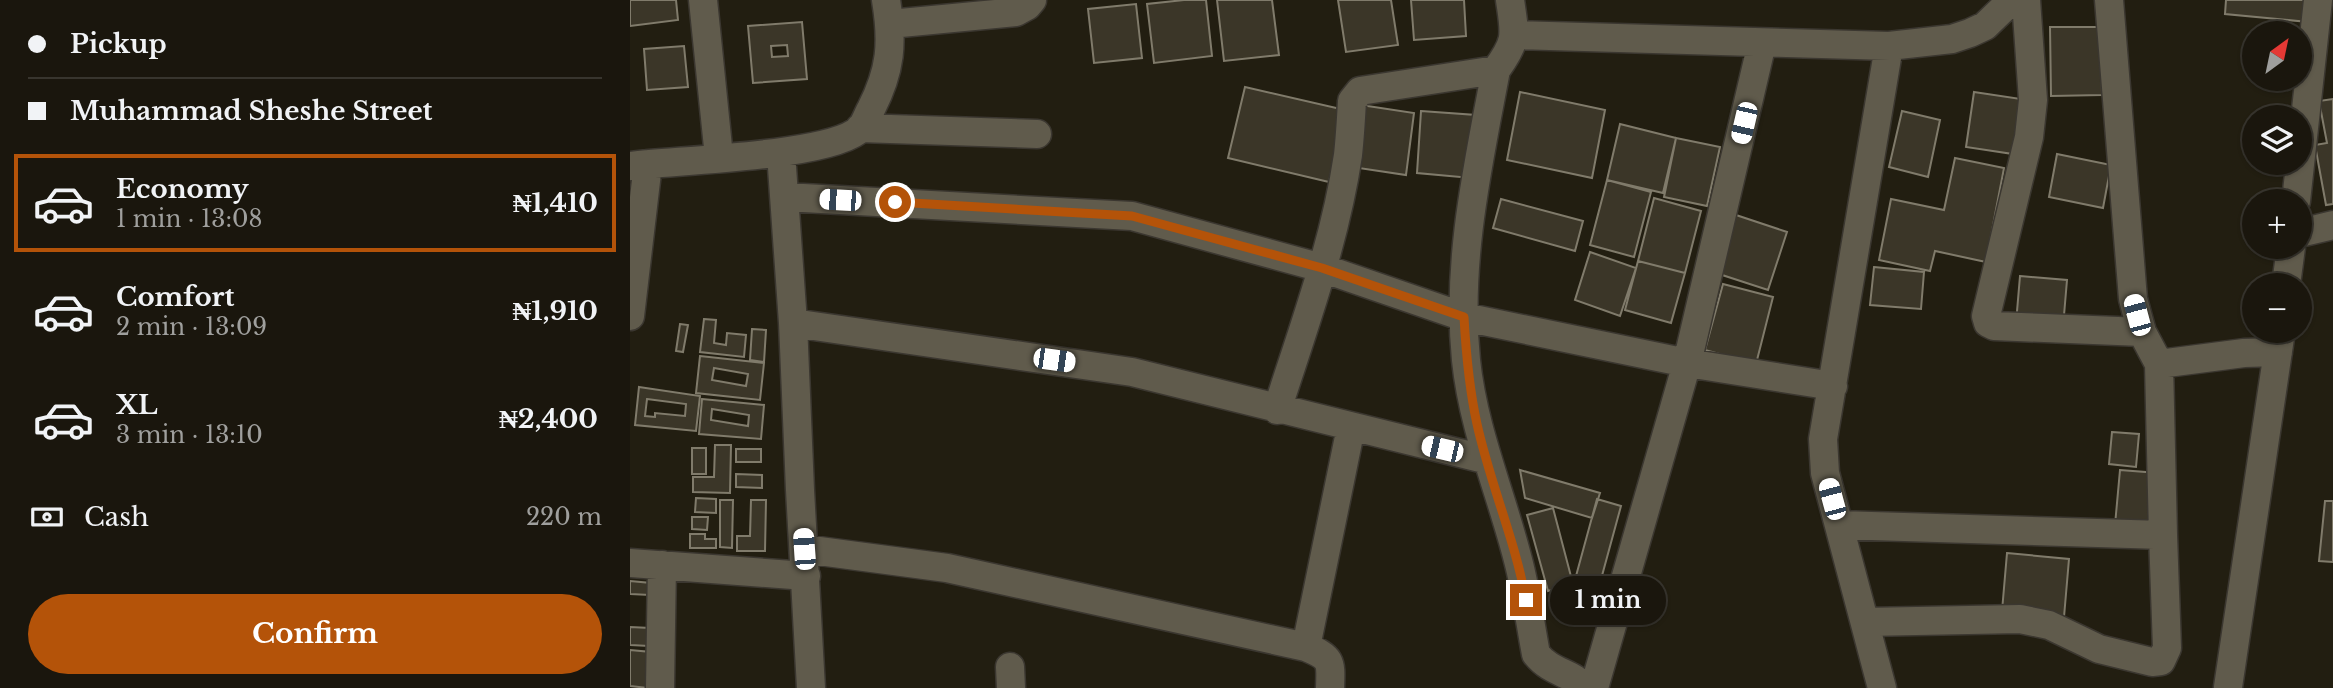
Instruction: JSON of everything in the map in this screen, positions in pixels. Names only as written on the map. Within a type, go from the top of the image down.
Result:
[{"type":"street","points":[[704,0],[719,157]]},
{"type":"street","points":[[630,316],[639,165],[781,153],[841,139],[860,128],[887,70],[891,43],[888,12],[1016,12],[1032,0]]},
{"type":"street","points":[[1510,0],[1515,35],[1507,55],[1496,70],[1468,229],[1464,317],[1466,360],[1477,424],[1518,561],[1535,654],[1544,664],[1586,686]]},
{"type":"street","points":[[1515,35],[1889,46],[1952,39],[1970,33],[1985,26],[2011,0]]},
{"type":"street","points":[[2026,0],[2033,100],[2029,137],[1986,316],[1988,323],[1994,326],[2142,332]]},
{"type":"street","points":[[1864,622],[2027,620],[2049,625],[2099,649],[2152,662],[2161,661],[2168,648],[2159,364],[2142,332],[2133,299],[2109,0]]},
{"type":"street","points":[[2298,189],[2322,8]]},
{"type":"street","points":[[1586,686],[1687,363],[1762,43]]},
{"type":"street","points":[[1882,688],[1825,473],[1823,439],[1889,46]]},
{"type":"street","points":[[1277,410],[1322,268],[1342,187],[1352,101],[1355,95],[1360,91],[1496,70]]},
{"type":"street","points":[[860,128],[1037,134]]},
{"type":"street","points":[[781,153],[793,323],[811,688]]},
{"type":"street","points":[[785,197],[1124,215],[1322,268],[1464,317],[1687,363],[1832,386]]},
{"type":"street","points":[[2312,230],[2333,225]]},
{"type":"street","points":[[793,323],[1132,372],[1488,460]]},
{"type":"street","points":[[2159,364],[2244,353],[2273,343]]},
{"type":"street","points":[[2228,687],[2279,343]]},
{"type":"street","points":[[1306,647],[1351,427]]},
{"type":"street","points":[[1839,525],[2163,535]]},
{"type":"street","points":[[630,563],[663,565],[805,562],[947,568],[1306,647],[1324,655],[1331,663],[1330,688]]},
{"type":"street","points":[[660,688],[663,565]]},
{"type":"street","points":[[1549,688],[1586,686]]},
{"type":"building","points":[[630,0],[676,0],[678,20],[630,26]]},
{"type":"building","points":[[1206,0],[1212,56],[1154,63],[1147,4]]},
{"type":"building","points":[[1217,0],[1272,0],[1279,55],[1224,61]]},
{"type":"building","points":[[1338,0],[1391,0],[1398,45],[1346,52]]},
{"type":"building","points":[[1411,0],[1464,0],[1466,36],[1414,40]]},
{"type":"building","points":[[2226,0],[2310,0],[2308,21],[2225,14]]},
{"type":"building","points":[[1136,4],[1142,58],[1094,63],[1088,9]]},
{"type":"building","points":[[802,22],[807,79],[753,83],[748,26]],"holes":[[[787,45],[788,56],[772,57],[771,46]]]},
{"type":"building","points":[[2050,27],[2101,27],[2102,95],[2051,96]]},
{"type":"building","points":[[684,46],[688,87],[647,90],[644,49]]},
{"type":"building","points":[[1245,87],[1345,110],[1329,182],[1228,158]]},
{"type":"building","points":[[1520,92],[1605,110],[1592,178],[1507,160]]},
{"type":"building","points":[[1974,92],[2021,99],[2013,154],[1966,147]]},
{"type":"building","points":[[2333,99],[2333,204],[2326,205],[2315,145],[2327,143],[2319,101]]},
{"type":"building","points":[[1361,105],[1414,113],[1406,175],[1352,167]]},
{"type":"building","points":[[1421,111],[1476,115],[1471,178],[1417,173]]},
{"type":"building","points":[[1902,111],[1940,120],[1928,177],[1889,167]]},
{"type":"building","points":[[1620,124],[1676,138],[1663,193],[1607,180]]},
{"type":"building","points":[[1676,138],[1720,147],[1707,206],[1664,197]]},
{"type":"building","points":[[2057,154],[2111,165],[2103,208],[2049,197]]},
{"type":"building","points":[[1955,158],[2004,168],[1986,262],[1935,251],[1930,271],[1879,260],[1891,199],[1944,210]]},
{"type":"building","points":[[1607,180],[1651,192],[1634,257],[1590,245]]},
{"type":"building","points":[[1654,198],[1701,211],[1685,273],[1638,261]]},
{"type":"building","points":[[1501,199],[1583,221],[1575,251],[1493,228]]},
{"type":"building","points":[[1733,214],[1787,232],[1768,290],[1713,272]]},
{"type":"building","points":[[1590,252],[1636,268],[1620,316],[1575,300]]},
{"type":"building","points":[[1638,261],[1685,273],[1671,323],[1625,310]]},
{"type":"building","points":[[1874,267],[1924,272],[1921,309],[1870,305]]},
{"type":"building","points":[[2020,276],[2067,280],[2063,327],[2016,323]]},
{"type":"building","points":[[1723,284],[1773,297],[1756,364],[1705,350]]},
{"type":"building","points":[[704,319],[716,320],[714,343],[726,345],[727,333],[746,335],[744,357],[700,352]]},
{"type":"building","points":[[680,324],[688,325],[683,352],[676,351]]},
{"type":"building","points":[[752,329],[766,330],[764,362],[750,360]]},
{"type":"building","points":[[700,356],[764,363],[760,400],[696,393]],"holes":[[[714,368],[748,374],[746,386],[712,380]]]},
{"type":"building","points":[[639,387],[700,396],[696,431],[635,425]],"holes":[[[647,399],[686,404],[685,416],[655,413],[655,417],[645,416]]]},
{"type":"building","points":[[702,399],[764,405],[761,439],[699,434]],"holes":[[[712,409],[749,415],[748,426],[711,420]]]},
{"type":"building","points":[[2112,432],[2139,434],[2136,467],[2109,464]]},
{"type":"building","points":[[715,445],[731,445],[730,493],[693,492],[693,477],[714,477]]},
{"type":"building","points":[[692,448],[706,448],[706,474],[692,474]]},
{"type":"building","points":[[736,449],[761,449],[761,462],[736,462]]},
{"type":"building","points":[[1520,470],[1600,493],[1592,518],[1525,498]]},
{"type":"building","points":[[2120,470],[2158,473],[2153,528],[2115,525]]},
{"type":"building","points":[[736,474],[762,475],[762,488],[736,487]]},
{"type":"building","points":[[696,498],[716,499],[716,513],[695,512]]},
{"type":"building","points":[[1597,499],[1621,506],[1594,605],[1570,598]]},
{"type":"building","points":[[720,500],[733,500],[732,548],[720,547]]},
{"type":"building","points":[[751,500],[766,500],[765,551],[737,551],[737,536],[750,536]]},
{"type":"building","points":[[2325,501],[2333,501],[2333,562],[2319,561]]},
{"type":"building","points":[[1553,508],[1573,584],[1548,591],[1527,515]]},
{"type":"building","points":[[692,517],[708,517],[707,530],[692,529]]},
{"type":"building","points":[[690,534],[705,534],[705,539],[716,539],[716,548],[690,548]]},
{"type":"building","points":[[2007,553],[2069,559],[2064,617],[2002,611]]},
{"type":"building","points":[[630,581],[651,583],[650,595],[630,594]]},
{"type":"building","points":[[630,627],[650,628],[649,646],[630,645]]},
{"type":"building","points":[[630,650],[651,652],[648,688],[630,686]]},
{"type":"route","points":[[895,202],[1132,216],[1322,268],[1464,317],[1466,360],[1477,424],[1518,561],[1526,600]]}]
